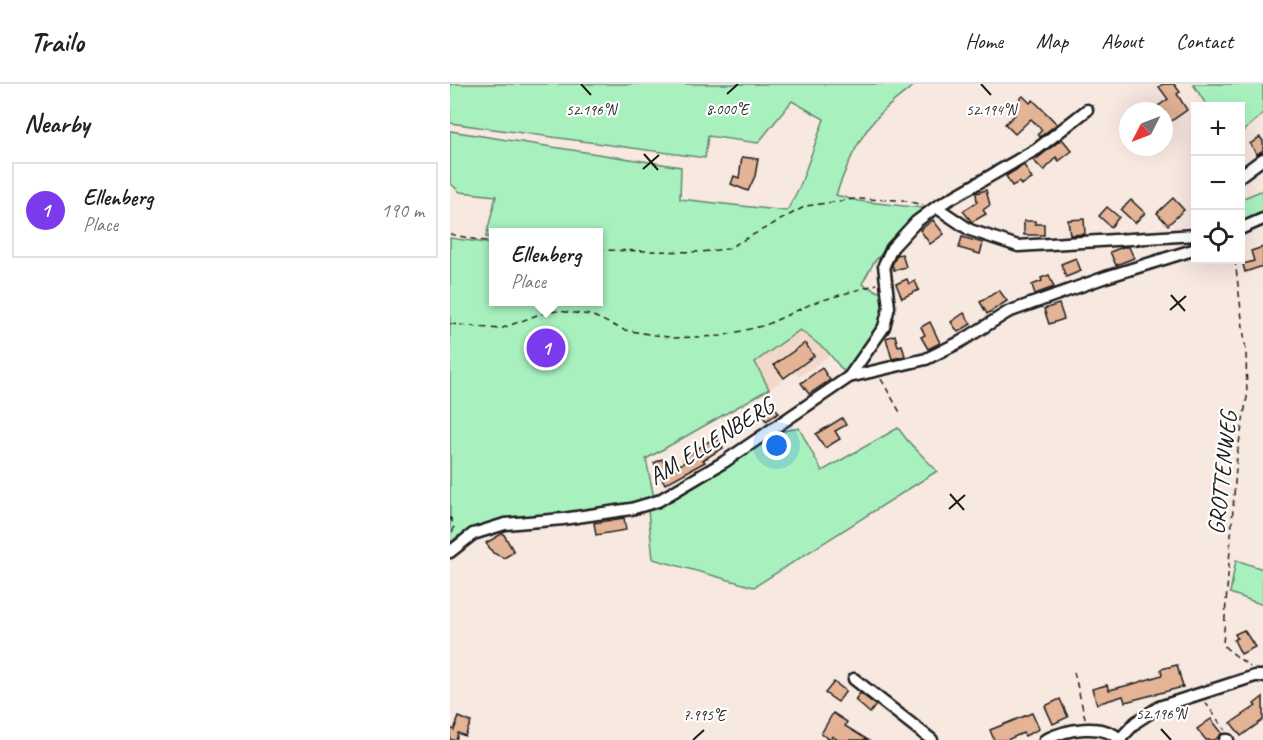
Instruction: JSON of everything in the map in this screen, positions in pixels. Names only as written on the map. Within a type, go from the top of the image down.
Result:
[{"type":"street","name":"AM ELLENBERG","points":[[450,552],[473,534],[505,524],[563,519],[631,509],[658,501],[724,462],[849,377],[884,327],[889,308],[884,265],[892,248],[916,222],[936,207],[1037,149],[1087,110]]},
{"type":"street","points":[[1245,172],[1263,159]]},
{"type":"street","points":[[936,207],[970,230],[1018,246],[1191,236]]},
{"type":"street","points":[[1245,227],[1263,219]]},
{"type":"street","name":"AM ELLENBERG","points":[[849,377],[926,359],[960,342],[1008,312],[1106,277],[1191,251]]},
{"type":"street","points":[[1045,740],[1086,728],[1104,730],[1120,739],[1136,722],[1159,707],[1259,676]]},
{"type":"street","points":[[854,679],[932,740]]},
{"type":"path","points":[[603,250],[700,252],[727,249],[806,206],[855,198],[902,200],[936,207]]},
{"type":"path","points":[[450,234],[489,241]]},
{"type":"path","name":"GROTTENWEG","points":[[1235,264],[1246,352],[1247,398],[1237,455],[1223,644],[1259,676]]},
{"type":"path","points":[[450,324],[500,329],[540,314],[557,311],[591,315],[624,330],[664,336],[721,336],[766,325],[813,303],[887,282]]},
{"type":"path","points":[[877,371],[901,414]]},
{"type":"path","points":[[450,518],[454,525],[452,539],[459,544]]},
{"type":"path","points":[[1074,672],[1084,708],[1086,728]]},
{"type":"path","points":[[1204,702],[1228,734],[1227,740]]},
{"type":"shaded area","points":[[801,329],[830,355],[799,377],[795,372],[769,389],[755,362]]},
{"type":"green space","points":[[450,84],[916,84],[872,123],[849,161],[836,195],[858,201],[923,208],[874,262],[862,284],[885,295],[885,307],[879,327],[873,337],[845,373],[827,351],[800,330],[755,362],[769,389],[646,459],[654,498],[628,505],[513,520],[458,536],[450,543],[450,238],[489,243],[489,306],[603,306],[603,228],[489,228],[489,237],[486,237],[496,196],[460,192],[450,183],[450,131],[681,167],[680,199],[787,211],[800,186],[824,119],[792,101],[758,143],[708,136],[705,158],[450,123]]},
{"type":"green space","points":[[1193,84],[1263,84],[1263,114],[1245,130],[1245,102],[1204,102]]},
{"type":"green space","points":[[1263,190],[1263,215],[1245,222],[1245,197]]},
{"type":"green space","points":[[799,428],[822,471],[898,428],[937,471],[754,587],[653,559],[648,510],[661,505],[769,434]]},
{"type":"green space","points":[[1236,560],[1263,569],[1263,605],[1230,593]]},
{"type":"building","points":[[1163,84],[1174,84],[1187,110],[1173,120],[1173,102],[1164,102],[1168,99],[1159,87]]},
{"type":"building","points":[[1023,96],[1030,103],[1033,100],[1057,124],[1040,137],[1038,134],[1042,130],[1031,119],[1015,134],[1005,124],[1015,115],[1009,109]]},
{"type":"building","points":[[1260,137],[1263,141],[1263,150],[1257,154],[1250,144]]},
{"type":"building","points":[[1062,139],[1072,151],[1059,161],[1056,157],[1044,171],[1034,161]]},
{"type":"building","points":[[742,157],[758,159],[755,176],[748,191],[731,184],[734,176],[739,178]]},
{"type":"building","points":[[1024,165],[1032,179],[1021,185],[1019,182],[1012,186],[1006,176]]},
{"type":"building","points":[[986,190],[990,205],[983,210],[986,214],[972,222],[963,211],[977,202],[976,193]]},
{"type":"building","points":[[1173,198],[1184,210],[1168,225],[1157,213]]},
{"type":"building","points":[[1131,200],[1145,213],[1135,223],[1121,210]]},
{"type":"building","points":[[1107,207],[1119,217],[1111,227],[1099,216]]},
{"type":"building","points":[[1084,219],[1085,234],[1070,235],[1068,220]]},
{"type":"building","points":[[933,220],[944,234],[930,244],[920,230]]},
{"type":"building","points":[[1024,221],[1044,224],[1044,235],[1024,235]]},
{"type":"building","points":[[962,237],[983,243],[980,254],[959,248]]},
{"type":"building","points":[[1129,247],[1134,258],[1116,265],[1110,252]]},
{"type":"building","points":[[1263,247],[1263,266],[1245,272],[1243,264],[1254,261],[1251,251]]},
{"type":"building","points":[[902,254],[906,267],[894,270],[892,265],[897,255]]},
{"type":"building","points":[[1076,258],[1081,271],[1066,277],[1061,264]]},
{"type":"building","points":[[1049,275],[1054,287],[1035,294],[1032,285]]},
{"type":"building","points":[[907,279],[909,284],[915,281],[919,290],[902,298],[896,284]]},
{"type":"building","points":[[999,290],[1007,301],[987,314],[980,302]]},
{"type":"building","points":[[1059,304],[1064,319],[1049,324],[1044,309]]},
{"type":"building","points":[[964,313],[971,324],[958,332],[951,322]]},
{"type":"building","points":[[930,322],[940,343],[928,349],[921,337],[925,335],[921,327]]},
{"type":"building","points":[[895,335],[898,346],[902,345],[905,356],[892,359],[886,338]]},
{"type":"building","points":[[805,343],[814,356],[784,378],[774,365]]},
{"type":"building","points":[[822,368],[830,380],[809,394],[801,383]]},
{"type":"building","points":[[772,403],[779,413],[766,421],[759,410]]},
{"type":"building","points":[[842,418],[846,425],[835,431],[840,439],[825,448],[816,434]]},
{"type":"building","points":[[716,437],[723,448],[703,460],[705,462],[665,484],[654,463],[662,459],[668,471],[685,462],[683,458]]},
{"type":"building","points":[[624,518],[626,530],[596,535],[594,523]]},
{"type":"building","points":[[503,533],[514,552],[504,558],[493,553],[486,543]]},
{"type":"building","points":[[1244,630],[1255,647],[1241,654],[1234,640],[1237,638],[1235,634]]},
{"type":"building","points":[[1177,665],[1183,687],[1125,702],[1123,696],[1097,704],[1092,689],[1107,685],[1109,690],[1133,684],[1162,675],[1161,669]]},
{"type":"building","points":[[834,682],[846,691],[838,702],[825,693]]},
{"type":"building","points":[[860,693],[876,705],[870,713],[855,700]]},
{"type":"building","points":[[1263,697],[1263,720],[1241,736],[1231,723],[1256,706],[1254,704]]},
{"type":"building","points":[[1060,699],[1068,717],[1053,724],[1045,706]]},
{"type":"building","points":[[833,713],[847,722],[845,726],[868,740],[838,740],[832,736],[831,740],[821,734]]},
{"type":"building","points":[[1032,713],[1039,729],[1025,736],[1023,733],[1007,740],[994,740],[990,730]]},
{"type":"building","points":[[459,717],[471,722],[465,736],[458,733],[456,740],[450,740],[450,728],[454,730]]},
{"type":"building","points":[[1211,719],[1222,733],[1215,740],[1206,740],[1197,729]]},
{"type":"place","name":"Ellenberg","points":[[546,348]]}]
